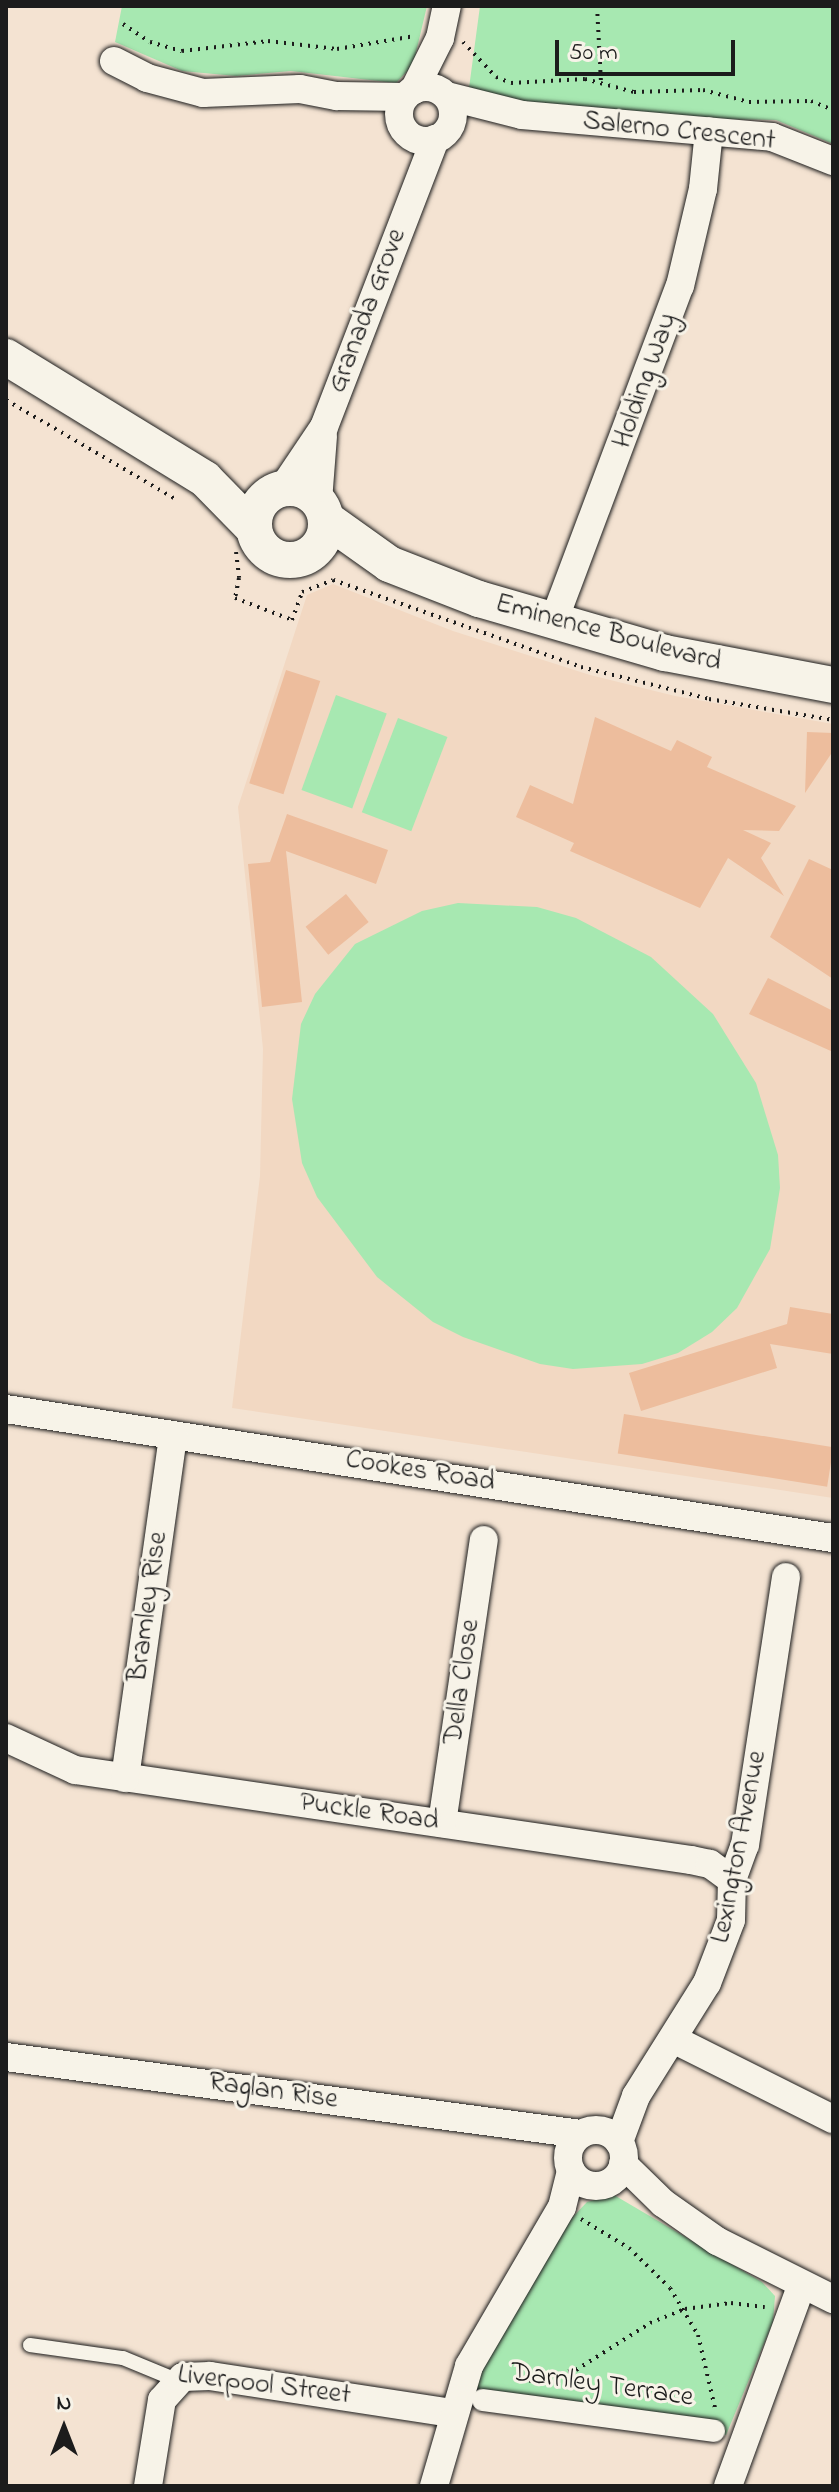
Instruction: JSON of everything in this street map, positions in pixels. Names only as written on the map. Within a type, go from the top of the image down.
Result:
[{"type":"street","points":[[424,131],[399,111],[440,38],[447,6]]},
{"type":"street","points":[[424,131],[446,94],[440,38]]},
{"type":"street","points":[[114,61],[147,78],[203,93],[300,89],[337,96],[424,131]]},
{"type":"street","name":"Salerno Crescent","points":[[337,96],[409,93],[430,87],[522,115],[772,137],[833,161]]},
{"type":"street","name":"Salerno Crescent","points":[[424,131],[522,115]]},
{"type":"street","name":"Granada Grove","points":[[276,491],[324,427],[410,194],[424,131]]},
{"type":"street","name":"Holding Way","points":[[553,623],[680,286],[703,189],[709,131]]},
{"type":"street","points":[[6,357],[198,493],[244,537],[270,554],[288,560],[309,555],[323,540],[322,510],[303,490],[198,493]]},
{"type":"street","name":"Granada Grove","points":[[322,510],[324,427]]},
{"type":"street","points":[[244,537],[257,510],[276,491]]},
{"type":"street","name":"Eminence Boulevard","points":[[322,510],[389,564]]},
{"type":"street","name":"Eminence Boulevard","points":[[309,555],[389,564],[553,623],[665,653],[833,685]]},
{"type":"street","name":"Cookes Road","points":[[6,1409],[833,1538]]},
{"type":"street","name":"Bramley Rise","points":[[125,1778],[173,1435]]},
{"type":"street","name":"Della Close","points":[[442,1823],[484,1540]]},
{"type":"street","name":"Lexington Avenue","points":[[434,2486],[469,2366],[562,2207],[707,1983],[722,1946],[734,1903],[732,1880],[745,1845],[786,1577]]},
{"type":"street","name":"Puckle Road","points":[[6,1738],[75,1770],[691,1860],[710,1864],[732,1880]]},
{"type":"street","points":[[673,2039],[833,2119]]},
{"type":"street","name":"Raglan Rise","points":[[6,2045],[19,2058],[515,2127],[595,2158],[739,2253],[833,2299]]},
{"type":"street","points":[[728,2486],[801,2286]]},
{"type":"street","name":"Liverpool Street","points":[[176,2380],[210,2376],[453,2413]]},
{"type":"street","points":[[148,2486],[158,2416],[167,2390],[176,2380]]},
{"type":"street","name":"Darnley Terrace","points":[[483,2400],[714,2431]]},
{"type":"lane","name":"Liverpool Street","points":[[30,2345],[123,2358],[176,2380]]},
{"type":"path","points":[[597,6],[601,84]]},
{"type":"path","points":[[123,24],[150,42],[182,51],[268,41],[337,49],[403,35],[440,38],[468,44],[488,70],[511,83],[585,79],[657,94],[703,90],[766,103],[800,100],[833,110]]},
{"type":"path","points":[[6,400],[198,493]]},
{"type":"path","points":[[244,537],[235,598],[271,614],[292,620],[302,592],[333,580],[581,667],[709,699],[833,720]]},
{"type":"path","points":[[562,2207],[629,2248],[685,2309],[712,2382],[714,2431]]},
{"type":"path","points":[[524,2381],[576,2370],[650,2323],[685,2309],[752,2304],[790,2316]]},
{"type":"shaded area","points":[[333,584],[453,631],[590,675],[675,696],[833,724],[833,1498],[232,1408],[260,1176],[263,1049],[238,807],[307,595]]},
{"type":"green space","points":[[122,6],[427,6],[413,65],[396,83],[291,71],[236,76],[182,71],[115,42]]},
{"type":"green space","points":[[480,6],[833,6],[833,144],[776,120],[699,119],[535,104],[469,88]]},
{"type":"green space","points":[[336,695],[387,713],[352,808],[301,790]]},
{"type":"green space","points":[[398,718],[447,737],[411,831],[362,812]]},
{"type":"green space","points":[[458,903],[537,907],[576,918],[651,957],[713,1014],[756,1083],[778,1155],[780,1188],[770,1249],[737,1308],[712,1332],[678,1353],[642,1364],[573,1369],[540,1364],[463,1337],[433,1322],[377,1277],[317,1197],[302,1163],[292,1099],[301,1024],[315,994],[355,944],[422,911]]},
{"type":"green space","points":[[614,2195],[762,2282],[775,2296],[773,2322],[726,2435],[469,2402],[482,2368],[568,2222],[587,2202]]},
{"type":"building","points":[[286,670],[320,681],[283,794],[249,783]]},
{"type":"building","points":[[595,717],[671,751],[677,740],[712,757],[707,767],[796,806],[779,831],[743,830],[771,843],[761,858],[784,896],[728,858],[700,908],[570,851],[574,843],[516,817],[530,785],[573,804]]},
{"type":"building","points":[[807,732],[833,733],[833,751],[805,793]]},
{"type":"building","points":[[287,814],[388,850],[376,884],[286,851],[302,1002],[262,1007],[248,864],[270,862]]},
{"type":"building","points":[[809,859],[833,870],[833,979],[770,937]]},
{"type":"building","points":[[346,894],[369,922],[328,955],[306,927]]},
{"type":"building","points":[[768,978],[833,1011],[833,1052],[749,1014]]},
{"type":"building","points":[[790,1307],[833,1314],[833,1354],[770,1344],[777,1368],[641,1411],[629,1373],[787,1324]]},
{"type":"building","points":[[624,1414],[833,1447],[827,1487],[618,1454]]}]
